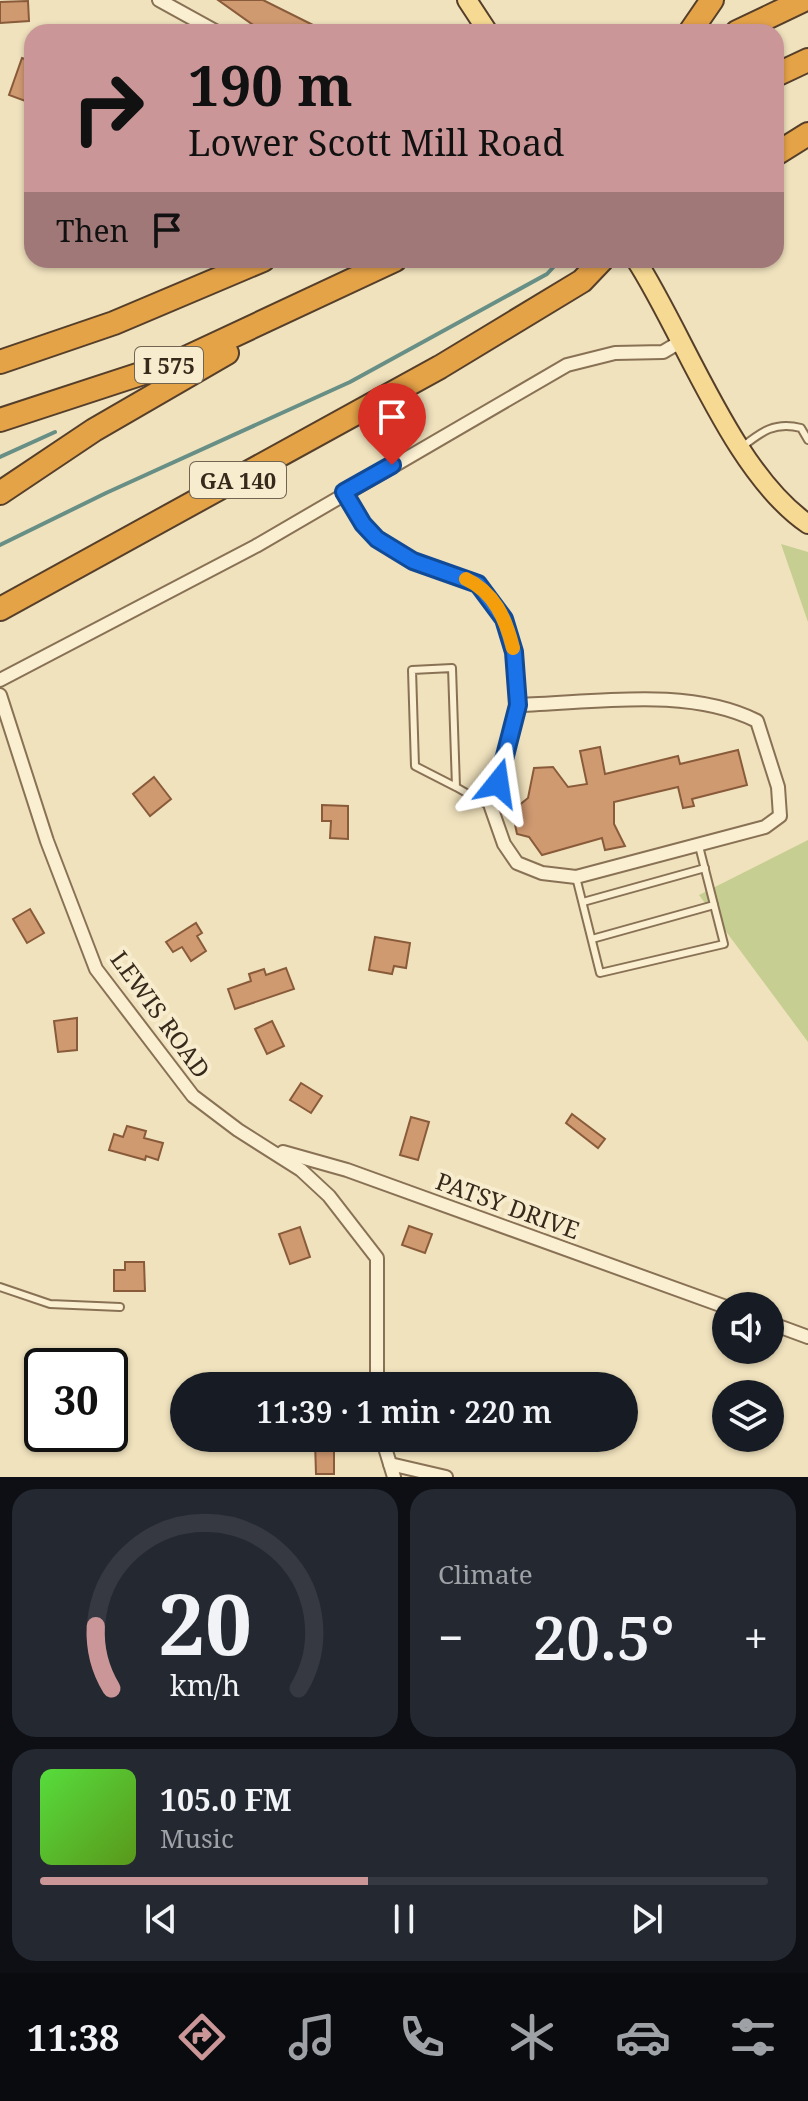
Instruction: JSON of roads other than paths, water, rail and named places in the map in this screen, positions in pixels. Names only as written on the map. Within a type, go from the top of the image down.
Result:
[{"type":"highway","points":[[696,24],[712,0]]},
{"type":"highway","points":[[754,24],[794,5]]},
{"type":"highway","points":[[784,149],[805,136]]},
{"type":"highway","name":"I 575","points":[[0,362],[178,298],[245,268]]},
{"type":"highway","name":"I 575","points":[[0,420],[177,362],[378,268]]},
{"type":"highway","name":"GA 140","points":[[0,606],[414,382],[582,281],[594,268]]},
{"type":"highway","points":[[0,493],[94,430],[331,290]]},
{"type":"main road","points":[[467,0],[483,24]]},
{"type":"main road","points":[[641,268],[680,342],[742,447],[776,495],[808,524]]},
{"type":"main road","points":[[649,280],[650,268]]},
{"type":"street","points":[[159,0],[202,24]]},
{"type":"street","points":[[0,680],[256,546],[344,492],[567,365],[615,353],[663,352],[680,342]]},
{"type":"street","points":[[344,492],[363,524],[393,552],[461,576],[488,594],[509,635],[518,705],[491,807],[504,844],[517,863],[542,873],[576,877],[765,827],[780,816],[778,787],[757,721],[741,713],[669,700],[518,705]]},
{"type":"street","name":"LEWIS ROAD","points":[[0,695],[47,841],[96,969],[193,1096],[238,1130],[272,1149],[329,1196],[377,1258],[377,1372]]},
{"type":"street","name":"PATSY DRIVE","points":[[272,1149],[347,1170],[712,1302]]},
{"type":"street","points":[[784,1328],[808,1337]]},
{"type":"street","points":[[392,1470],[446,1477]]},
{"type":"lane","points":[[742,447],[766,428],[788,425],[801,428],[808,440]]},
{"type":"lane","points":[[456,787],[452,668],[412,670],[415,766],[491,807]]},
{"type":"lane","points":[[576,877],[600,973],[724,944],[699,844]]},
{"type":"lane","points":[[583,902],[705,868]]},
{"type":"lane","points":[[592,939],[714,905]]},
{"type":"lane","points":[[0,1287],[50,1304],[120,1307]]},
{"type":"waterway","points":[[0,545],[350,382],[547,274],[553,268]]},
{"type":"waterway","points":[[0,457],[55,432]]}]
